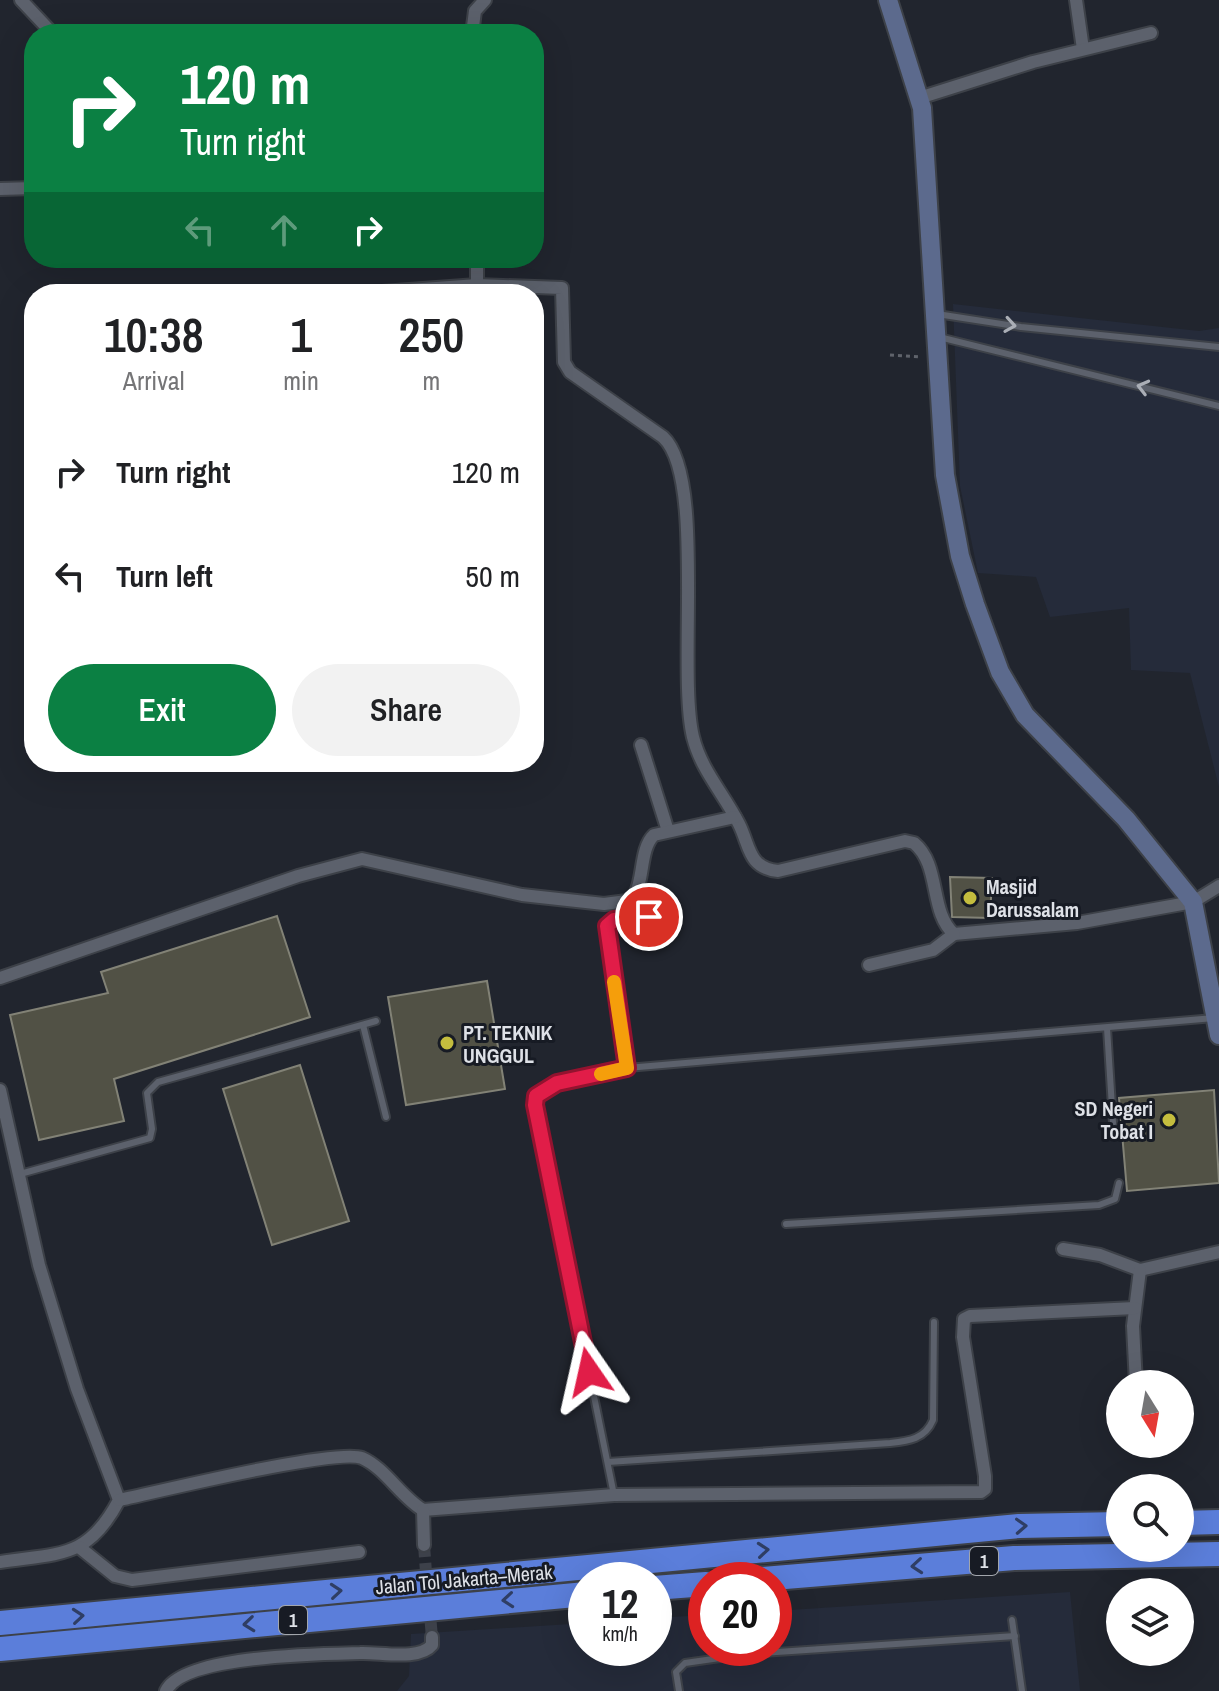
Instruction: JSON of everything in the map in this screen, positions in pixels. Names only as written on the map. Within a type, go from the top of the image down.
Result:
[{"type":"highway","points":[[1194,1523],[1219,1522]]},
{"type":"highway","name":"Jalan Tol Jakarta–Merak","points":[[0,1623],[1003,1527],[1106,1524]]},
{"type":"highway","name":"1","points":[[792,1576],[1014,1558],[1219,1554]]},
{"type":"highway","name":"Jalan Tol Jakarta–Merak","points":[[0,1649],[568,1596]]},
{"type":"main road","points":[[888,0],[919,98],[945,475],[953,522],[975,604],[1000,672],[1034,726],[1126,819],[1193,902],[1218,1026]]},
{"type":"street","points":[[21,0],[44,24]]},
{"type":"street","points":[[473,24],[475,11],[485,0]]},
{"type":"street","points":[[1076,0],[1083,49]]},
{"type":"street","points":[[919,98],[1083,49],[1151,33]]},
{"type":"street","points":[[0,189],[24,188]]},
{"type":"street","points":[[544,287],[562,288],[564,362],[570,372],[663,437],[672,449],[688,522],[685,662],[692,735],[705,769],[735,817],[750,855],[766,870],[811,865],[905,841],[914,843],[931,876],[942,921],[954,934]]},
{"type":"street","points":[[641,745],[668,831]]},
{"type":"street","points":[[0,978],[298,876],[362,859],[522,895],[617,903],[627,901],[639,889],[648,841],[668,831],[735,817]]},
{"type":"street","points":[[869,965],[933,950],[954,934],[1077,923],[1193,902],[1219,886]]},
{"type":"street","points":[[0,1090],[39,1265],[77,1389],[119,1500],[106,1524],[79,1547],[0,1562]]},
{"type":"street","points":[[1063,1249],[1100,1255],[1140,1270],[1219,1252]]},
{"type":"street","points":[[1136,1370],[1135,1308],[1140,1270]]},
{"type":"street","points":[[119,1500],[301,1462],[353,1457],[366,1461],[423,1510],[614,1495],[981,1492],[985,1489],[985,1476],[963,1337],[964,1319],[970,1316],[1135,1308]]},
{"type":"street","points":[[423,1510],[424,1545]]},
{"type":"street","points":[[79,1547],[115,1576],[132,1580],[359,1552]]},
{"type":"street","points":[[166,1691],[179,1676],[211,1664],[360,1653],[421,1653],[432,1645],[432,1637]]},
{"type":"lane","points":[[933,313],[1021,327],[1219,347]]},
{"type":"lane","points":[[935,336],[1219,406]]},
{"type":"lane","points":[[627,1068],[607,926],[614,920],[649,917]]},
{"type":"lane","points":[[20,1174],[150,1138],[152,1129],[147,1093],[158,1082],[376,1021]]},
{"type":"lane","points":[[363,1025],[386,1117]]},
{"type":"lane","points":[[614,1495],[535,1105],[536,1096],[557,1083],[627,1068],[1107,1028],[1218,1026]]},
{"type":"lane","points":[[1107,1028],[1113,1123]]},
{"type":"lane","points":[[786,1224],[1099,1205],[1115,1199],[1119,1183]]},
{"type":"lane","points":[[608,1462],[918,1438],[929,1430],[933,1420],[934,1322]]},
{"type":"lane","points":[[1012,1620],[1022,1691]]},
{"type":"lane","points":[[679,1691],[676,1672],[685,1663],[748,1654],[1015,1636]]},
{"type":"path","points":[[890,355],[936,357]]},
{"type":"shaded area","points":[[953,304],[1199,331],[1219,328],[1219,787],[1190,673],[1131,670],[1129,608],[1050,617],[1036,577],[978,573],[960,486]]},
{"type":"shaded area","points":[[1070,1592],[1080,1691],[397,1691],[409,1676],[411,1634],[568,1624],[568,1666],[672,1666],[672,1617],[688,1616],[688,1666],[792,1666],[792,1610]]},
{"type":"building","name":"Masjid Darussalam","points":[[950,877],[992,878],[990,918],[952,917]]},
{"type":"building","points":[[277,916],[310,1017],[114,1079],[124,1121],[39,1140],[10,1015],[108,993],[101,972]]},
{"type":"building","name":"PT. TEKNIK UNGGUL","points":[[487,981],[505,1089],[406,1105],[388,997]]},
{"type":"building","points":[[300,1065],[349,1221],[272,1245],[223,1089]]},
{"type":"building","name":"SD Negeri Tobat I","points":[[1214,1090],[1219,1183],[1127,1191],[1119,1098]]},
{"type":"tunnel","points":[[424,1545],[427,1586]]},
{"type":"tunnel","points":[[429,1604],[432,1637]]},
{"type":"slow traffic","points":[[601,1074],[627,1068],[614,982]]},
{"type":"place","name":"Masjid Darussalam","points":[[970,898]]},
{"type":"place","name":"PT. TEKNIK UNGGUL","points":[[447,1043]]},
{"type":"place","name":"SD Negeri Tobat I","points":[[1169,1120]]},
{"type":"route","points":[[589,1372],[535,1105],[536,1096],[557,1083],[627,1068],[606,930],[610,921],[649,917]]}]
